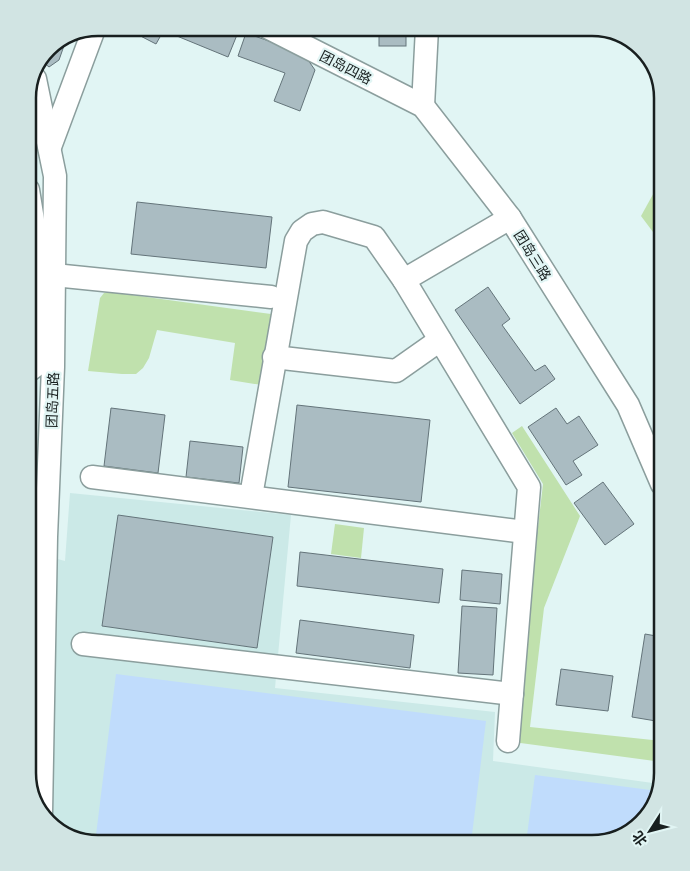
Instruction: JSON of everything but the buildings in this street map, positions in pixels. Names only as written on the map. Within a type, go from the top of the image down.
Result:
[{"type":"street","name":"团岛四路","points":[[285,36],[423,106]]},
{"type":"street","points":[[423,106],[427,36]]},
{"type":"street","points":[[50,147],[91,37]]},
{"type":"street","name":"团岛五路","points":[[36,97],[50,147],[55,176],[54,276],[39,368],[37,535],[41,795]]},
{"type":"street","name":"团岛三路","points":[[423,106],[510,218],[628,404],[654,465]]},
{"type":"street","points":[[404,280],[510,218]]},
{"type":"street","points":[[251,496],[274,357],[296,242],[302,231],[312,224],[323,222],[374,237],[404,280],[528,487],[508,741]]},
{"type":"street","points":[[54,276],[271,297]]},
{"type":"street","points":[[36,294],[39,368]]},
{"type":"street","points":[[274,357],[396,371],[440,340]]},
{"type":"street","points":[[92,477],[525,532]]},
{"type":"street","points":[[83,644],[512,694]]},
{"type":"shaded area","points":[[70,493],[291,515],[275,688],[495,712],[493,761],[653,783],[650,793],[644,806],[625,806],[625,825],[612,831],[592,835],[98,835],[74,830],[52,814],[38,789],[36,773],[36,553],[65,561]]},
{"type":"green space","points":[[654,192],[654,233],[641,216]]},
{"type":"green space","points":[[110,292],[271,314],[261,385],[230,380],[235,343],[157,330],[149,358],[143,368],[136,374],[88,371],[100,298],[104,293]]},
{"type":"green space","points":[[522,426],[580,516],[544,608],[530,727],[654,740],[654,761],[513,742],[543,484],[512,433]]},
{"type":"green space","points":[[335,524],[364,528],[361,558],[331,554]]},
{"type":"water","points":[[116,674],[486,721],[472,835],[96,835]]},
{"type":"water","points":[[535,775],[651,790],[644,806],[625,806],[625,825],[612,831],[592,835],[527,835]]}]
